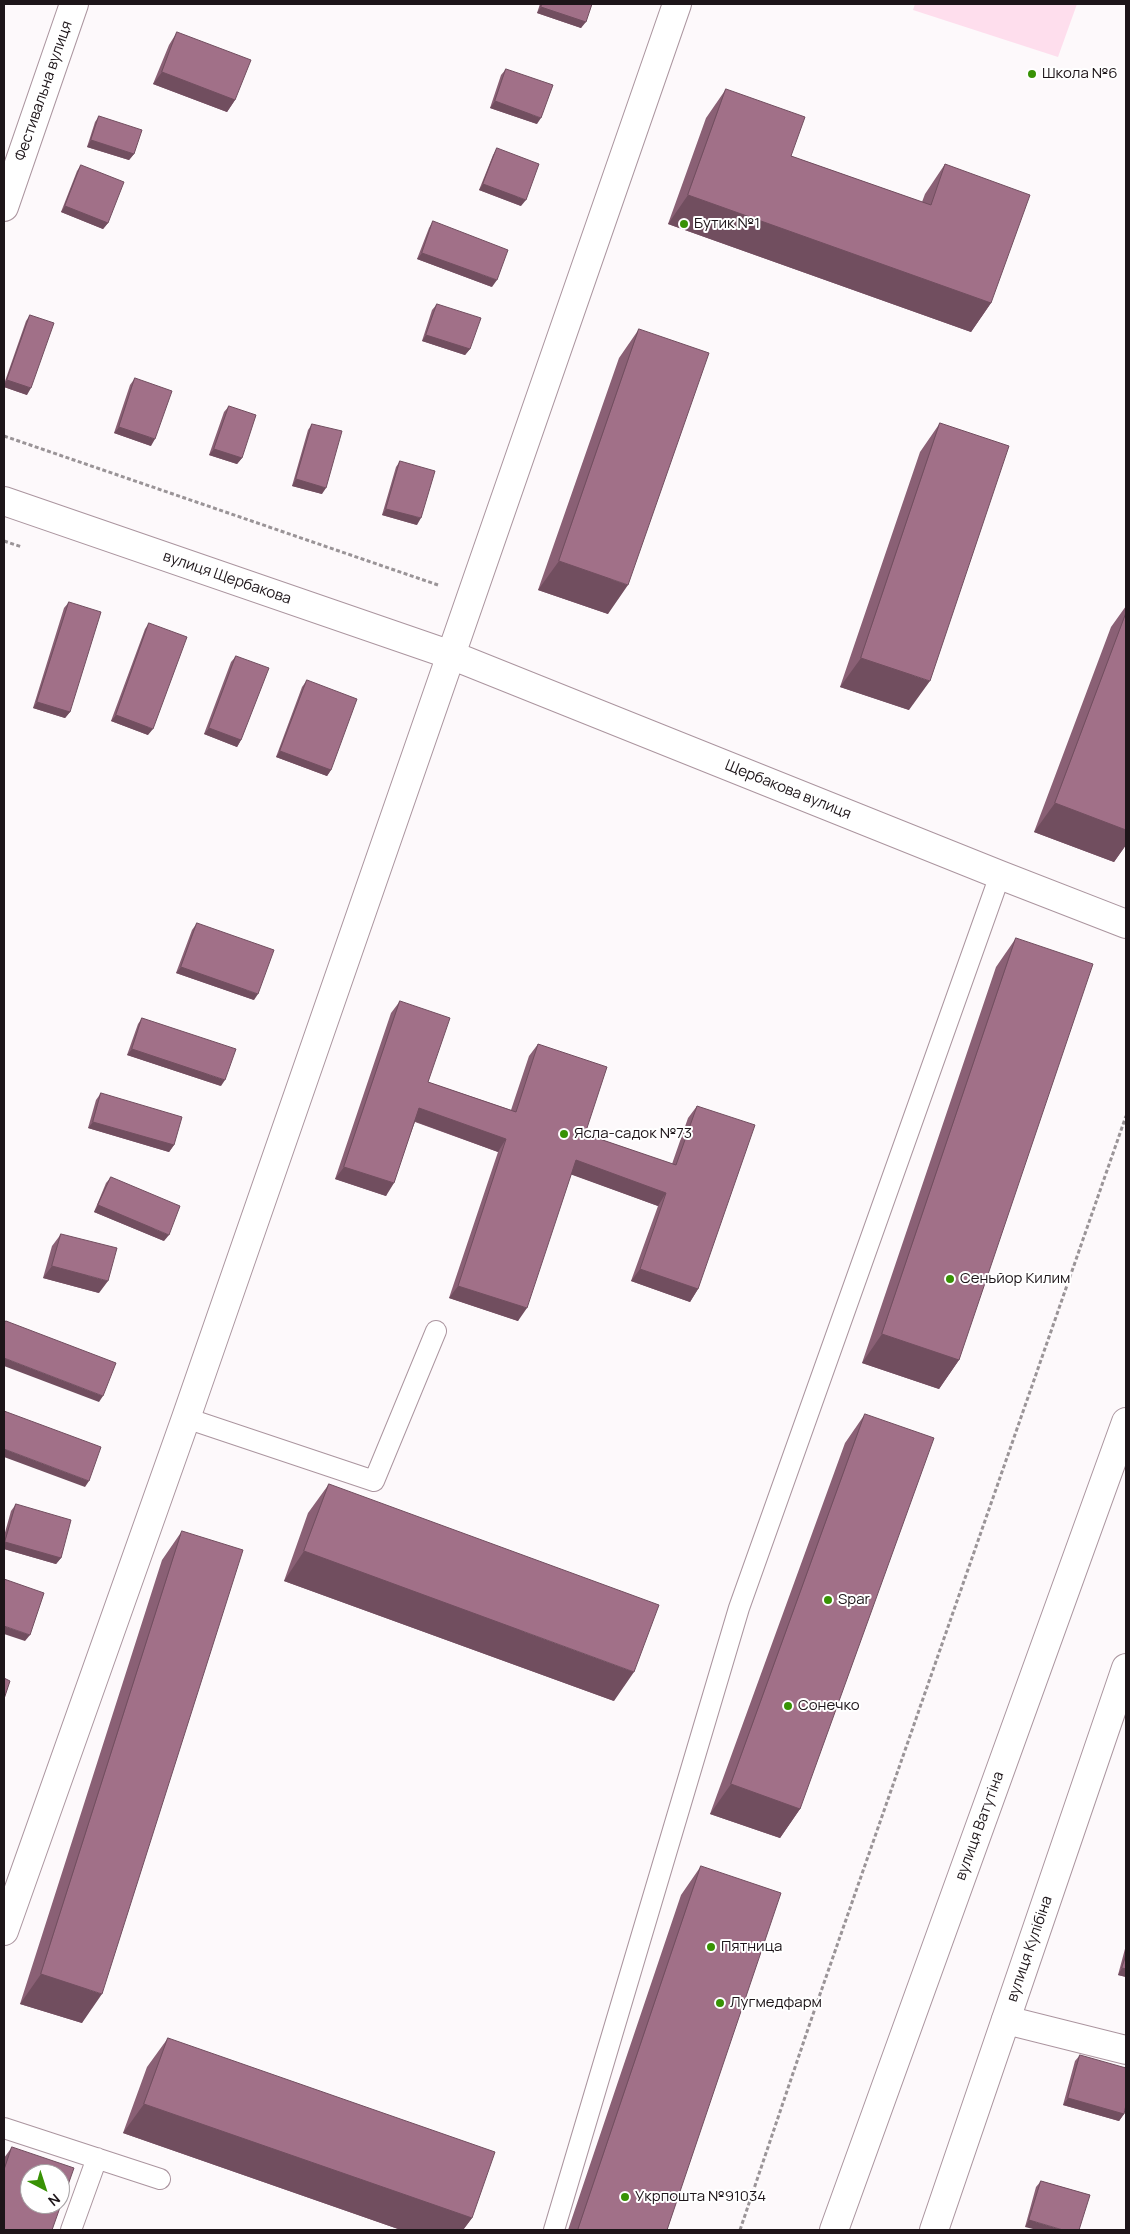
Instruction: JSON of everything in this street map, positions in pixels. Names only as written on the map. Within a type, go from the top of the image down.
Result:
[{"type":"street","name":"Фестивальна вулиця","points":[[4,207],[74,4]]},
{"type":"street","points":[[4,1931],[186,1418],[677,4]]},
{"type":"street","name":"вулиця Щербакова","points":[[4,501],[451,655]]},
{"type":"street","name":"Щербакова вулиця","points":[[451,655],[1126,924]]},
{"type":"street","name":"вулиця Ватутіна","points":[[834,2230],[1126,1422]]},
{"type":"street","name":"вулиця Кулібіна","points":[[934,2230],[1126,1668]]},
{"type":"street","points":[[1006,2020],[1126,2050]]},
{"type":"lane","points":[[554,2230],[739,1608],[1000,875]]},
{"type":"lane","points":[[186,1418],[374,1481],[436,1332]]},
{"type":"lane","points":[[4,2128],[160,2179]]},
{"type":"lane","points":[[71,2230],[97,2158]]},
{"type":"path","points":[[4,436],[471,596]]},
{"type":"path","points":[[740,2230],[807,2032],[1126,1116]]},
{"type":"shaded area","points":[[915,4],[1077,4],[1058,57],[913,10]]},
{"type":"building","points":[[542,4],[592,4],[586,22],[541,7]]},
{"type":"building","points":[[177,32],[251,60],[235,100],[162,72]]},
{"type":"building","points":[[506,69],[553,85],[541,118],[495,101]]},
{"type":"building","points":[[726,89],[805,117],[791,156],[931,205],[945,164],[1030,195],[991,303],[688,195]]},
{"type":"building","points":[[99,116],[142,130],[134,154],[91,140]]},
{"type":"building","points":[[497,148],[539,164],[526,200],[483,184]]},
{"type":"building","points":[[81,165],[124,182],[108,223],[65,206]]},
{"type":"building","points":[[433,221],[508,250],[497,280],[422,253]]},
{"type":"building","points":[[437,304],[481,318],[470,349],[426,335]]},
{"type":"building","points":[[30,315],[54,323],[31,388],[7,380]]},
{"type":"building","points":[[639,329],[709,353],[628,585],[559,561]]},
{"type":"building","points":[[135,378],[172,391],[155,439],[119,427]]},
{"type":"building","points":[[229,406],[256,415],[242,458],[214,449]]},
{"type":"building","points":[[940,423],[1009,446],[930,681],[861,658]]},
{"type":"building","points":[[312,424],[342,431],[326,488],[296,479]]},
{"type":"building","points":[[400,461],[435,471],[421,518],[386,509]]},
{"type":"building","points":[[69,602],[101,612],[70,712],[37,702]]},
{"type":"building","points":[[1126,613],[1126,830],[1055,803]]},
{"type":"building","points":[[149,623],[187,637],[153,729],[116,715]]},
{"type":"building","points":[[236,656],[269,668],[241,740],[209,728]]},
{"type":"building","points":[[307,680],[357,699],[331,770],[280,751]]},
{"type":"building","points":[[197,923],[274,950],[258,994],[181,967]]},
{"type":"building","points":[[1016,938],[1093,964],[959,1360],[882,1334]]},
{"type":"building","points":[[400,1001],[450,1018],[428,1082],[516,1112],[538,1044],[607,1067],[585,1134],[676,1165],[697,1106],[755,1125],[698,1289],[640,1269],[666,1193],[576,1160],[527,1308],[458,1286],[506,1139],[419,1108],[394,1183],[344,1167]]},
{"type":"building","points":[[142,1018],[236,1049],[225,1080],[132,1049]]},
{"type":"building","points":[[101,1093],[182,1117],[174,1145],[93,1122]]},
{"type":"building","points":[[111,1177],[180,1206],[169,1235],[98,1205]]},
{"type":"building","points":[[61,1234],[117,1248],[108,1281],[52,1266]]},
{"type":"building","points":[[6,1321],[116,1363],[103,1396],[4,1358],[4,1326]]},
{"type":"building","points":[[4,1411],[101,1447],[89,1481],[4,1449]]},
{"type":"building","points":[[865,1414],[934,1438],[800,1809],[731,1784]]},
{"type":"building","points":[[329,1484],[659,1605],[634,1672],[304,1551]]},
{"type":"building","points":[[16,1504],[71,1520],[61,1558],[5,1542]]},
{"type":"building","points":[[182,1531],[243,1550],[102,1994],[41,1974]]},
{"type":"building","points":[[4,1579],[44,1593],[30,1635],[4,1626]]},
{"type":"building","points":[[4,1678],[10,1681],[4,1699]]},
{"type":"building","points":[[701,1866],[781,1893],[667,2230],[578,2230]]},
{"type":"building","points":[[1126,1955],[1126,1969],[1122,1968]]},
{"type":"building","points":[[168,2038],[495,2152],[472,2218],[144,2104]]},
{"type":"building","points":[[1080,2055],[1126,2068],[1126,2105],[1124,2114],[1068,2098]]},
{"type":"building","points":[[12,2147],[62,2164],[20,2164],[20,2214],[58,2214],[52,2230],[4,2230],[4,2170]]},
{"type":"building","points":[[70,2167],[74,2168],[70,2179]]},
{"type":"building","points":[[1041,2181],[1090,2195],[1079,2230],[1063,2230],[1029,2220]]},
{"type":"place","name":"Школа №6","points":[[1032,74]]},
{"type":"place","name":"Бутик №1","points":[[684,224]]},
{"type":"place","name":"Ясла-садок №73","points":[[564,1134]]},
{"type":"place","name":"Сеньйор Килим","points":[[950,1279]]},
{"type":"place","name":"Spar","points":[[828,1600]]},
{"type":"place","name":"Сонечко","points":[[788,1706]]},
{"type":"place","name":"Пятница","points":[[711,1947]]},
{"type":"place","name":"Лугмедфарм","points":[[720,2003]]},
{"type":"place","name":"Укрпошта №91034","points":[[625,2197]]}]
